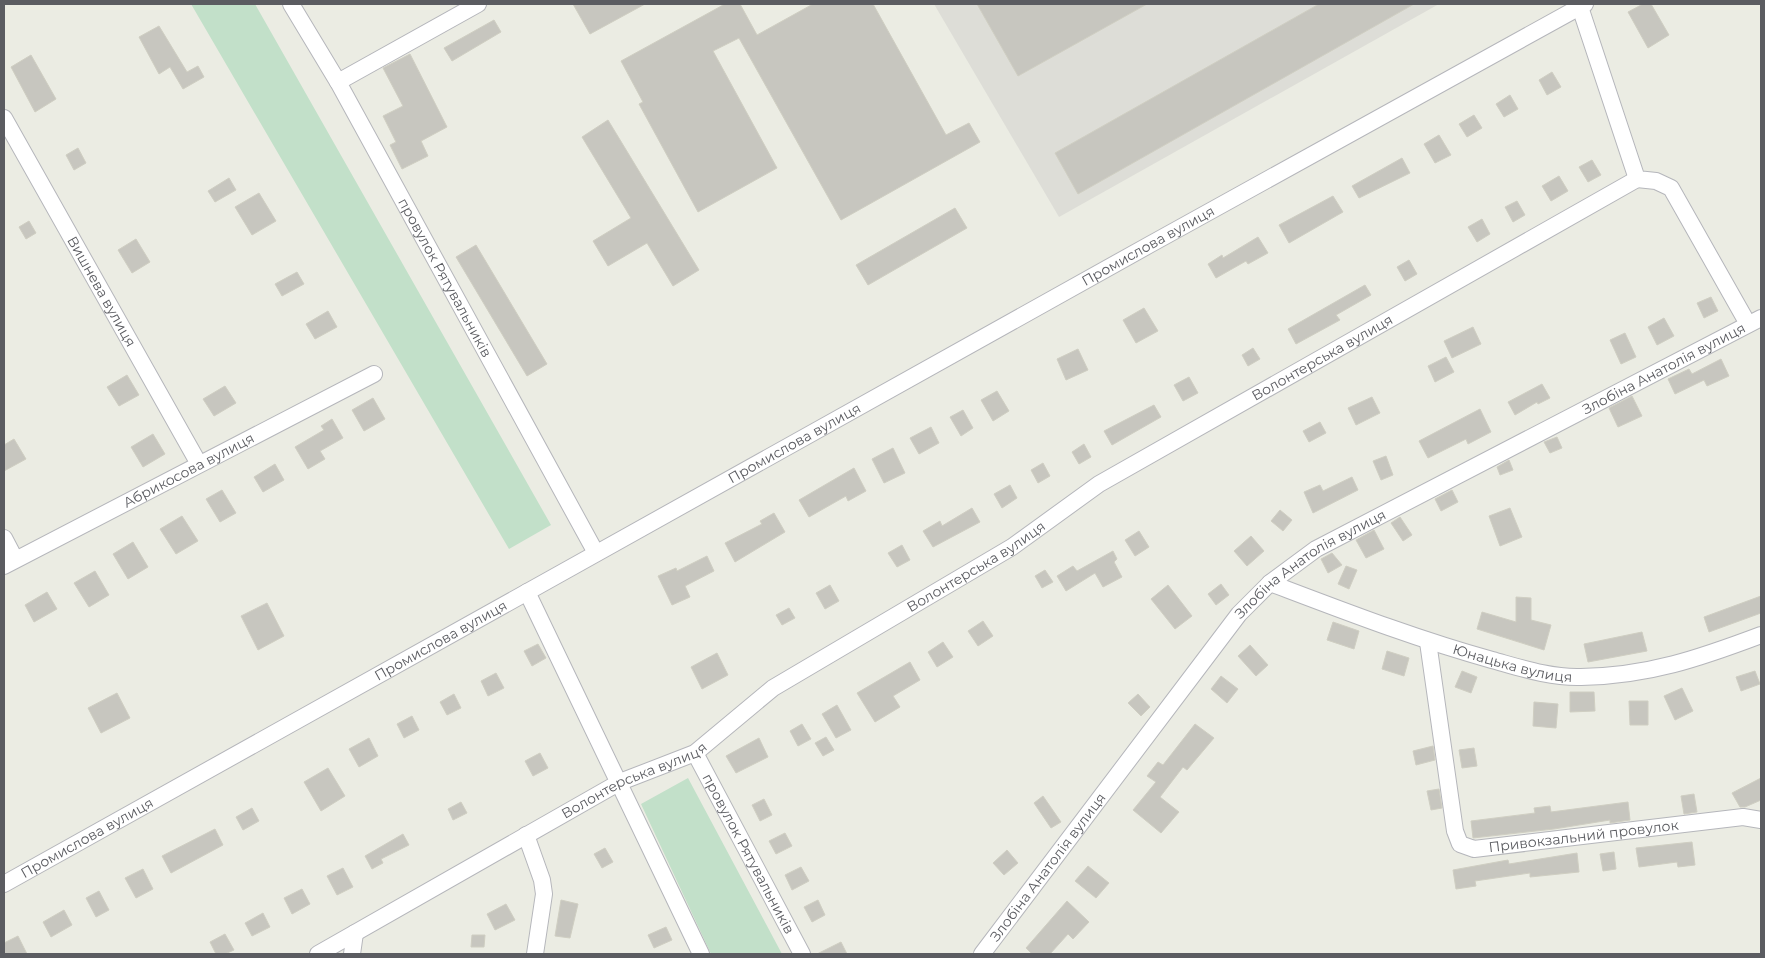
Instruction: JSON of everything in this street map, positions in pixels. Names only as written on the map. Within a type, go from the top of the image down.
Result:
[{"type":"street","name":"провулок Рятувальників","points":[[292,4],[338,82],[596,552]]},
{"type":"street","points":[[338,82],[478,4]]},
{"type":"street","points":[[1583,5],[1638,179],[1656,180],[1672,188],[1755,321]]},
{"type":"street","name":"Промислова вулиця","points":[[4,884],[528,592],[596,552],[1583,5]]},
{"type":"street","name":"Вишнева вулиця","points":[[4,118],[199,464]]},
{"type":"street","name":"Волонтерська вулиця","points":[[318,954],[620,782],[695,753],[773,688],[1012,547],[1099,484],[1638,179]]},
{"type":"street","name":"Злобіна Анатолія вулиця","points":[[982,954],[1240,614],[1270,583],[1316,549],[1755,321]]},
{"type":"street","name":"Абрикосова вулиця","points":[[9,562],[374,374]]},
{"type":"street","points":[[4,538],[9,562]]},
{"type":"street","name":"Юнацька вулиця","points":[[1270,583],[1428,642],[1541,673],[1580,678],[1640,673],[1685,662],[1761,635]]},
{"type":"street","points":[[528,592],[701,954]]},
{"type":"street","name":"Привокзальний провулок","points":[[1428,642],[1455,831],[1460,844],[1474,849],[1742,817],[1761,820]]},
{"type":"street","name":"провулок Рятувальників","points":[[695,753],[802,954]]},
{"type":"street","points":[[526,835],[542,880],[544,894],[535,954]]},
{"type":"street","points":[[352,954],[355,933]]},
{"type":"shaded area","points":[[934,4],[1439,4],[1059,217]]},
{"type":"green space","points":[[191,4],[255,4],[551,525],[509,549]]},
{"type":"green space","points":[[688,778],[782,954],[711,954],[641,804]]},
{"type":"building","points":[[573,4],[645,4],[590,34]]},
{"type":"building","points":[[725,4],[740,4],[757,35],[813,4],[873,4],[946,135],[969,123],[980,142],[841,220],[739,38],[713,51],[777,168],[698,212],[639,104],[643,102],[621,61]]},
{"type":"building","points":[[977,4],[1147,4],[1018,76]]},
{"type":"building","points":[[1319,4],[1414,4],[1078,194],[1055,153]]},
{"type":"building","points":[[1643,4],[1651,4],[1669,35],[1648,48],[1628,12]]},
{"type":"building","points":[[494,20],[501,32],[452,61],[444,48]]},
{"type":"building","points":[[159,26],[187,72],[198,66],[204,77],[183,89],[170,67],[159,74],[139,37]]},
{"type":"building","points":[[410,54],[447,127],[421,141],[428,156],[402,169],[390,145],[396,142],[383,116],[403,106],[383,68]]},
{"type":"building","points":[[31,55],[56,99],[35,112],[11,67]]},
{"type":"building","points":[[1552,72],[1561,87],[1547,95],[1539,80]]},
{"type":"building","points":[[1510,95],[1518,109],[1504,117],[1496,104]]},
{"type":"building","points":[[1474,115],[1482,128],[1467,137],[1459,124]]},
{"type":"building","points":[[608,120],[699,270],[673,286],[647,243],[608,266],[593,241],[631,218],[582,137]]},
{"type":"building","points":[[1439,135],[1451,155],[1435,163],[1424,144]]},
{"type":"building","points":[[78,148],[86,163],[74,170],[66,155]]},
{"type":"building","points":[[1402,158],[1410,173],[1359,198],[1352,186]]},
{"type":"building","points":[[1592,160],[1601,175],[1588,182],[1579,167]]},
{"type":"building","points":[[1559,176],[1568,191],[1551,201],[1542,186]]},
{"type":"building","points":[[229,178],[236,190],[215,202],[208,191]]},
{"type":"building","points":[[259,193],[276,221],[252,235],[235,207]]},
{"type":"building","points":[[1333,196],[1343,212],[1289,243],[1279,225]]},
{"type":"building","points":[[1517,201],[1525,215],[1513,222],[1505,207]]},
{"type":"building","points":[[955,208],[967,228],[868,285],[856,265]]},
{"type":"building","points":[[1482,219],[1490,234],[1477,242],[1468,227]]},
{"type":"building","points":[[29,221],[36,233],[26,239],[19,227]]},
{"type":"building","points":[[1258,237],[1268,253],[1248,264],[1246,261],[1216,278],[1208,264],[1222,255],[1223,258]]},
{"type":"building","points":[[136,239],[150,262],[132,273],[118,250]]},
{"type":"building","points":[[476,245],[547,364],[527,376],[456,257]]},
{"type":"building","points":[[1409,260],[1417,274],[1405,281],[1397,267]]},
{"type":"building","points":[[297,272],[304,284],[282,296],[275,284]]},
{"type":"building","points":[[1365,285],[1371,295],[1336,315],[1340,320],[1296,344],[1288,329]]},
{"type":"building","points":[[1711,297],[1718,311],[1704,318],[1697,303]]},
{"type":"building","points":[[1144,308],[1158,331],[1136,343],[1123,320]]},
{"type":"building","points":[[328,311],[337,327],[315,339],[306,324]]},
{"type":"building","points":[[1664,318],[1674,336],[1657,345],[1648,327]]},
{"type":"building","points":[[1473,327],[1481,344],[1452,358],[1444,341]]},
{"type":"building","points":[[1625,333],[1636,357],[1621,364],[1610,340]]},
{"type":"building","points":[[1253,348],[1260,359],[1248,366],[1242,355]]},
{"type":"building","points":[[1078,349],[1088,370],[1066,380],[1057,359]]},
{"type":"building","points":[[1446,357],[1454,372],[1435,382],[1428,366]]},
{"type":"building","points":[[1721,359],[1729,376],[1707,386],[1704,380],[1675,394],[1668,379],[1689,369],[1692,374]]},
{"type":"building","points":[[127,375],[139,395],[119,406],[107,387]]},
{"type":"building","points":[[1189,377],[1198,393],[1183,401],[1174,385]]},
{"type":"building","points":[[1542,384],[1550,398],[1538,404],[1537,402],[1515,415],[1508,402]]},
{"type":"building","points":[[225,386],[236,403],[214,416],[203,399]]},
{"type":"building","points":[[997,391],[1009,411],[993,421],[981,400]]},
{"type":"building","points":[[1632,396],[1642,416],[1618,427],[1609,408]]},
{"type":"building","points":[[1372,397],[1380,413],[1356,425],[1348,408]]},
{"type":"building","points":[[373,398],[385,419],[364,431],[352,410]]},
{"type":"building","points":[[1154,405],[1161,417],[1112,445],[1104,431]]},
{"type":"building","points":[[1480,409],[1491,432],[1468,444],[1466,439],[1428,458],[1419,441]]},
{"type":"building","points":[[963,410],[973,428],[961,436],[950,417]]},
{"type":"building","points":[[332,419],[343,438],[320,451],[325,459],[308,469],[295,447],[324,430],[321,426]]},
{"type":"building","points":[[1320,422],[1326,433],[1309,442],[1303,431]]},
{"type":"building","points":[[931,427],[939,443],[919,454],[910,438]]},
{"type":"building","points":[[153,434],[165,454],[143,467],[131,447]]},
{"type":"building","points":[[1557,437],[1562,448],[1550,453],[1544,442]]},
{"type":"building","points":[[14,439],[26,459],[4,471],[4,445]]},
{"type":"building","points":[[1084,444],[1091,457],[1079,464],[1072,452]]},
{"type":"building","points":[[893,448],[905,473],[884,483],[872,459]]},
{"type":"building","points":[[1386,456],[1393,475],[1381,480],[1373,461]]},
{"type":"building","points":[[1509,460],[1513,470],[1500,475],[1497,467]]},
{"type":"building","points":[[1043,463],[1050,476],[1038,483],[1031,470]]},
{"type":"building","points":[[275,464],[284,480],[263,492],[254,477]]},
{"type":"building","points":[[854,468],[866,491],[848,501],[846,496],[809,517],[799,500]]},
{"type":"building","points":[[1352,477],[1358,490],[1313,513],[1304,492],[1320,485],[1323,491]]},
{"type":"building","points":[[1010,485],[1017,498],[1002,508],[994,494]]},
{"type":"building","points":[[222,490],[236,513],[220,522],[206,499]]},
{"type":"building","points":[[1452,490],[1458,502],[1441,511],[1435,499]]},
{"type":"building","points":[[972,508],[980,522],[933,547],[923,531],[940,521],[942,526]]},
{"type":"building","points":[[1510,508],[1522,537],[1500,546],[1489,516]]},
{"type":"building","points":[[1280,510],[1292,520],[1283,531],[1271,521]]},
{"type":"building","points":[[774,513],[785,532],[735,562],[725,543],[762,524],[760,521]]},
{"type":"building","points":[[182,516],[198,541],[176,554],[160,529]]},
{"type":"building","points":[[1400,517],[1412,535],[1403,541],[1391,523]]},
{"type":"building","points":[[1374,530],[1384,549],[1366,558],[1356,540]]},
{"type":"building","points":[[1139,531],[1149,547],[1135,556],[1125,540]]},
{"type":"building","points":[[1251,536],[1264,551],[1247,566],[1234,551]]},
{"type":"building","points":[[133,542],[148,567],[128,579],[113,554]]},
{"type":"building","points":[[902,545],[910,560],[897,567],[888,553]]},
{"type":"building","points":[[1113,551],[1117,559],[1114,562],[1122,577],[1103,587],[1095,573],[1066,591],[1057,576],[1073,566],[1077,571]]},
{"type":"building","points":[[1332,553],[1342,565],[1328,573],[1321,559]]},
{"type":"building","points":[[707,556],[714,571],[685,586],[690,597],[672,605],[658,576],[676,568],[677,571]]},
{"type":"building","points":[[1346,566],[1357,570],[1349,589],[1338,584]]},
{"type":"building","points":[[1045,570],[1053,582],[1042,588],[1035,576]]},
{"type":"building","points":[[95,571],[109,595],[89,607],[74,583]]},
{"type":"building","points":[[1221,584],[1229,595],[1216,605],[1208,594]]},
{"type":"building","points":[[830,585],[839,601],[825,609],[816,593]]},
{"type":"building","points":[[1168,585],[1192,616],[1175,629],[1151,599]]},
{"type":"building","points":[[47,592],[57,609],[34,622],[25,605]]},
{"type":"building","points":[[1761,596],[1761,613],[1709,632],[1704,617]]},
{"type":"building","points":[[1516,597],[1531,598],[1531,620],[1551,625],[1544,650],[1477,629],[1482,612],[1516,622]]},
{"type":"building","points":[[267,603],[284,636],[258,650],[241,616]]},
{"type":"building","points":[[789,608],[795,618],[782,625],[776,615]]},
{"type":"building","points":[[983,621],[993,636],[978,646],[968,631]]},
{"type":"building","points":[[1333,622],[1359,631],[1354,649],[1327,640]]},
{"type":"building","points":[[1642,632],[1647,651],[1588,662],[1584,644]]},
{"type":"building","points":[[943,642],[953,657],[937,667],[928,652]]},
{"type":"building","points":[[538,644],[546,658],[532,666],[524,651]]},
{"type":"building","points":[[1250,645],[1268,665],[1256,676],[1238,656]]},
{"type":"building","points":[[1387,651],[1409,658],[1404,676],[1382,669]]},
{"type":"building","points":[[717,653],[728,675],[702,689],[691,667]]},
{"type":"building","points":[[910,662],[920,680],[893,696],[900,707],[875,722],[857,693]]},
{"type":"building","points":[[1462,671],[1477,677],[1471,693],[1455,687]]},
{"type":"building","points":[[1755,671],[1760,684],[1741,691],[1736,677]]},
{"type":"building","points":[[496,673],[504,688],[488,696],[481,681]]},
{"type":"building","points":[[1221,676],[1238,689],[1227,703],[1211,689]]},
{"type":"building","points":[[1682,688],[1693,711],[1675,720],[1664,696]]},
{"type":"building","points":[[1570,692],[1594,692],[1595,711],[1570,712]]},
{"type":"building","points":[[117,693],[130,718],[101,733],[88,708]]},
{"type":"building","points":[[454,694],[461,708],[447,715],[440,702]]},
{"type":"building","points":[[1138,694],[1150,707],[1141,716],[1128,703]]},
{"type":"building","points":[[1629,701],[1648,701],[1648,725],[1630,725]]},
{"type":"building","points":[[1534,702],[1558,704],[1556,728],[1533,726]]},
{"type":"building","points":[[837,705],[851,730],[836,738],[822,714]]},
{"type":"building","points":[[412,716],[419,730],[404,738],[397,724]]},
{"type":"building","points":[[802,724],[811,739],[798,746],[790,731]]},
{"type":"building","points":[[1195,724],[1214,738],[1187,770],[1183,767],[1160,797],[1179,812],[1161,833],[1133,810],[1156,782],[1147,776],[1158,762],[1163,765]]},
{"type":"building","points":[[826,737],[834,750],[823,756],[815,743]]},
{"type":"building","points":[[369,738],[378,756],[359,767],[349,749]]},
{"type":"building","points":[[759,738],[768,757],[736,773],[726,756]]},
{"type":"building","points":[[1433,746],[1435,760],[1416,765],[1413,751]]},
{"type":"building","points":[[1474,748],[1477,766],[1462,768],[1459,750]]},
{"type":"building","points":[[540,753],[548,768],[533,776],[525,761]]},
{"type":"building","points":[[328,768],[345,796],[321,811],[304,782]]},
{"type":"building","points":[[1761,778],[1761,800],[1745,807],[1740,807],[1732,793]]},
{"type":"building","points":[[1439,789],[1442,808],[1431,810],[1427,791]]},
{"type":"building","points":[[1694,794],[1697,812],[1684,814],[1681,796]]},
{"type":"building","points":[[1043,796],[1061,822],[1051,828],[1034,803]]},
{"type":"building","points":[[764,799],[772,815],[760,821],[752,805]]},
{"type":"building","points":[[461,802],[467,813],[453,820],[448,809]]},
{"type":"building","points":[[1628,802],[1630,820],[1610,823],[1610,820],[1554,829],[1473,838],[1471,821],[1535,813],[1534,808],[1550,806],[1551,812]]},
{"type":"building","points":[[252,808],[259,821],[243,830],[236,817]]},
{"type":"building","points":[[215,829],[223,845],[171,873],[162,856]]},
{"type":"building","points":[[785,833],[792,846],[776,854],[769,841]]},
{"type":"building","points":[[403,834],[409,845],[381,859],[383,863],[372,869],[365,856]]},
{"type":"building","points":[[1692,842],[1695,865],[1678,867],[1677,862],[1639,867],[1636,848]]},
{"type":"building","points":[[605,848],[613,862],[602,868],[594,854]]},
{"type":"building","points":[[1007,850],[1018,863],[1004,875],[993,863]]},
{"type":"building","points":[[1614,852],[1616,869],[1603,871],[1600,854]]},
{"type":"building","points":[[1577,853],[1579,872],[1530,877],[1530,873],[1475,881],[1476,886],[1456,889],[1453,870],[1508,860],[1509,864]]},
{"type":"building","points":[[1088,866],[1109,883],[1096,898],[1075,881]]},
{"type":"building","points":[[801,867],[809,881],[792,890],[785,875]]},
{"type":"building","points":[[343,868],[353,887],[337,895],[327,876]]},
{"type":"building","points":[[143,869],[153,889],[136,898],[125,878]]},
{"type":"building","points":[[302,889],[310,904],[292,914],[284,898]]},
{"type":"building","points":[[99,891],[109,910],[96,917],[86,898]]},
{"type":"building","points":[[561,900],[578,904],[570,938],[555,936]]},
{"type":"building","points":[[818,900],[825,915],[812,922],[804,907]]},
{"type":"building","points":[[1067,901],[1089,922],[1073,939],[1068,934],[1050,954],[1032,954],[1026,948]]},
{"type":"building","points":[[506,904],[515,920],[495,930],[487,914]]},
{"type":"building","points":[[64,910],[72,925],[51,937],[43,922]]},
{"type":"building","points":[[263,913],[270,927],[252,936],[245,923]]},
{"type":"building","points":[[666,927],[672,940],[654,948],[648,935]]},
{"type":"building","points":[[225,934],[234,950],[225,954],[216,954],[210,942]]},
{"type":"building","points":[[472,935],[485,935],[484,947],[471,947]]},
{"type":"building","points":[[18,936],[27,954],[4,954],[4,943]]},
{"type":"building","points":[[841,942],[847,954],[817,954]]}]
